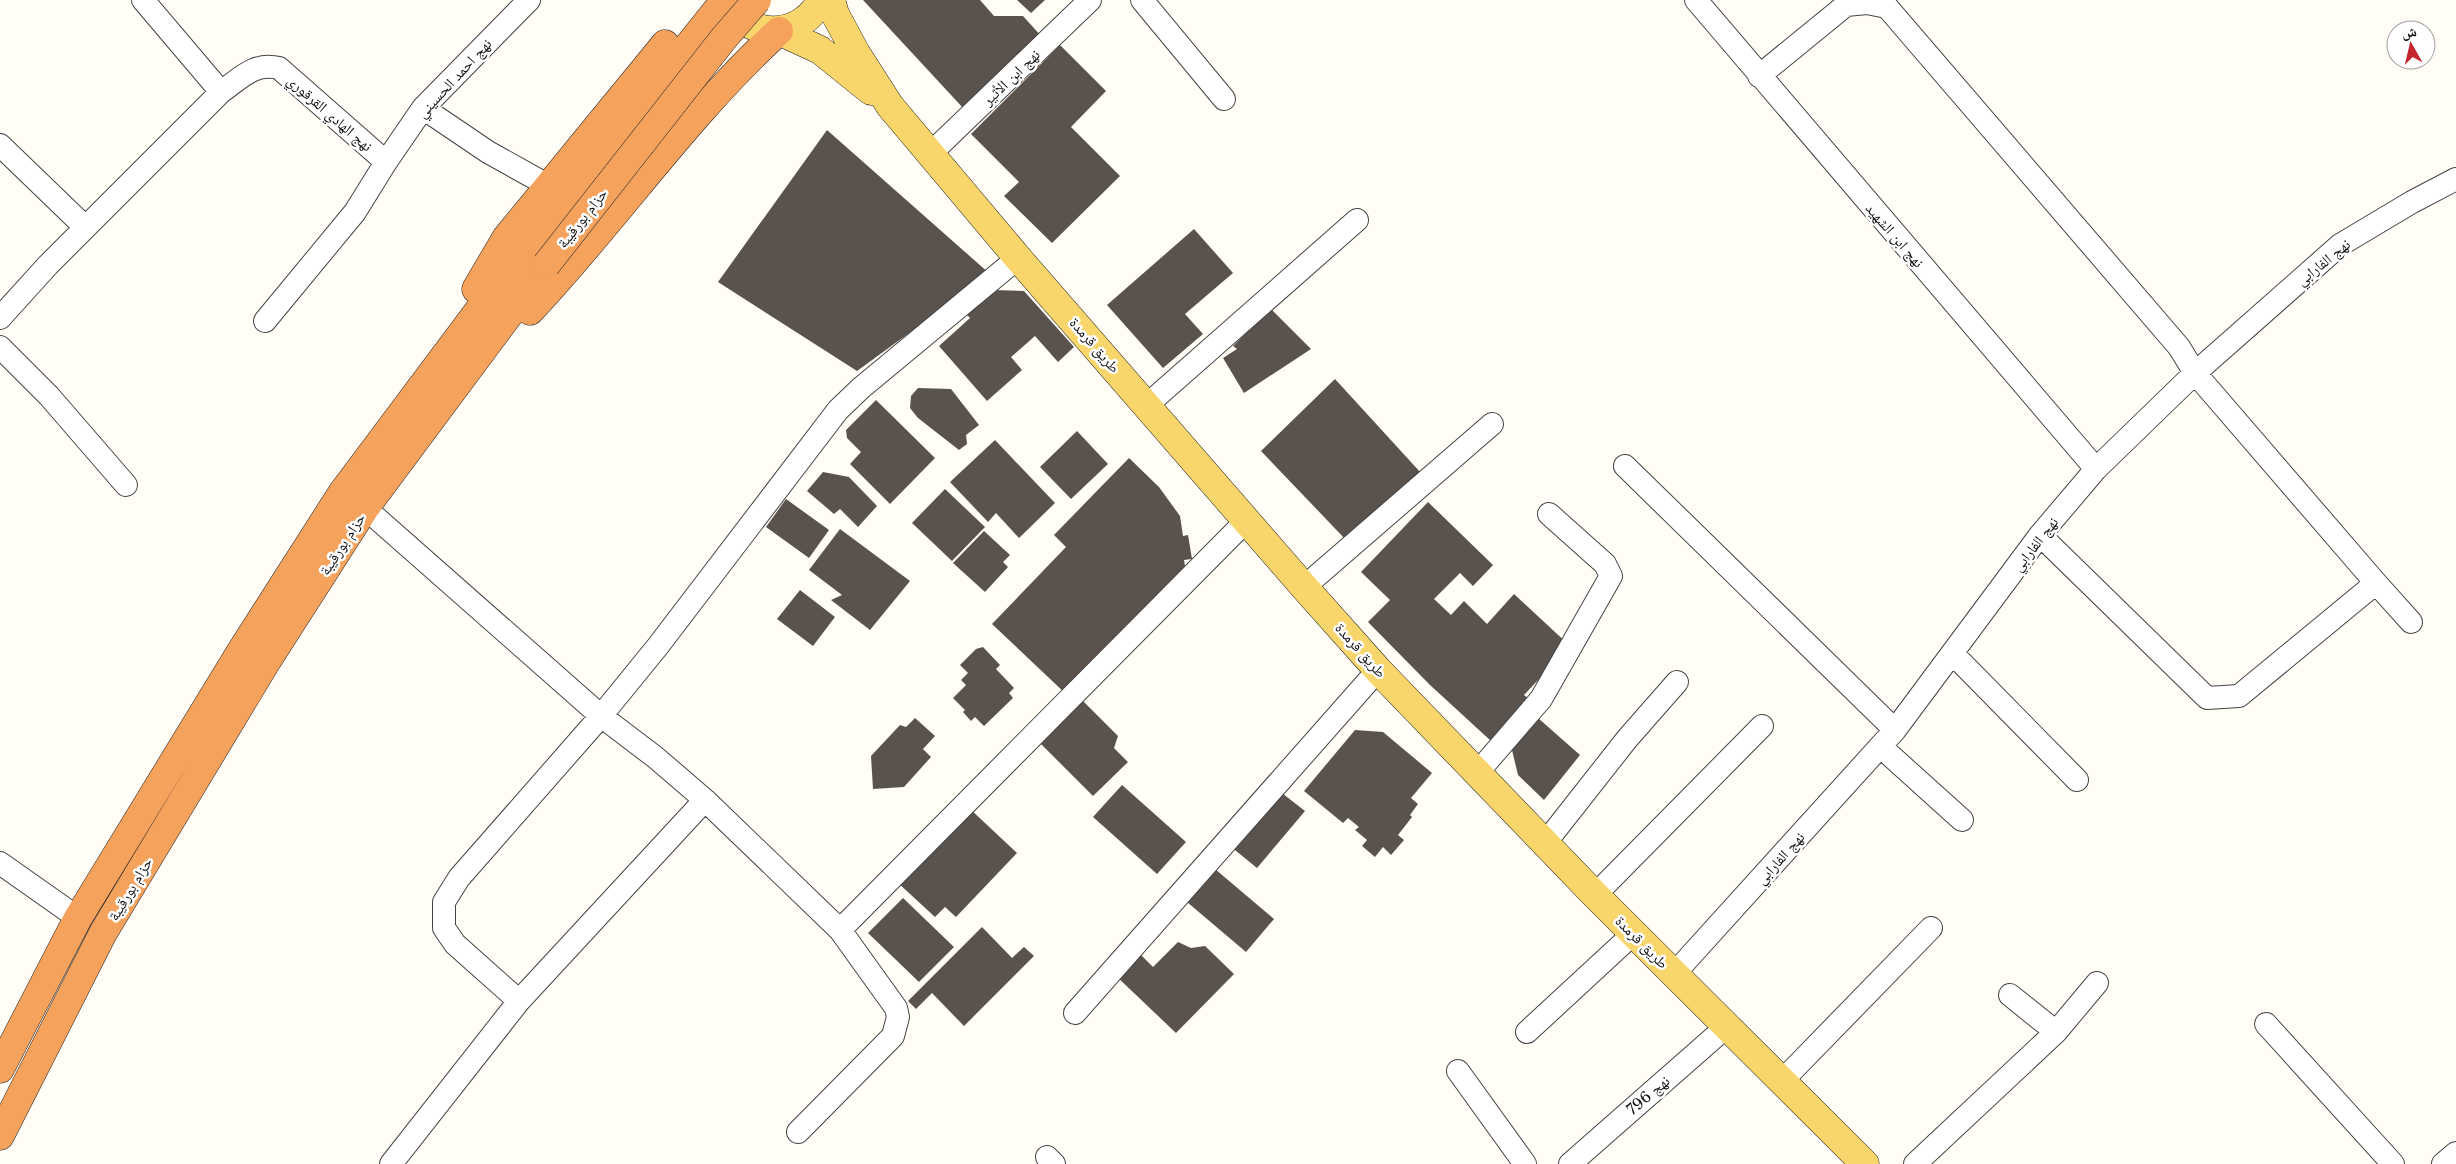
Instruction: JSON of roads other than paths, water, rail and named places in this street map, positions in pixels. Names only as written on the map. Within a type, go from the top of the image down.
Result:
[{"type":"highway","points":[[420,409],[506,238],[701,0]]},
{"type":"highway","name":"حزام بورقيبة","points":[[0,1069],[78,918],[241,651],[342,493],[420,409],[725,0]]},
{"type":"highway","name":"حزام بورقيبة","points":[[535,257],[756,0]]},
{"type":"highway","points":[[420,409],[564,275],[624,200],[733,75],[779,31]]},
{"type":"highway","name":"حزام بورقيبة","points":[[0,1136],[103,933],[265,664],[365,508],[420,409]]},
{"type":"main road","points":[[725,0],[731,10],[744,23],[761,30],[779,31],[794,27],[806,20],[817,9],[821,0]]},
{"type":"main road","name":"طريق قرمدة","points":[[831,0],[835,14],[856,53],[890,106],[1018,258],[1304,587],[1378,670],[1546,842],[1595,895],[1865,1164]]},
{"type":"main road","name":"طريق قرمدة","points":[[779,31],[820,50],[890,106]]},
{"type":"street","points":[[143,0],[221,92]]},
{"type":"street","name":"نهج احمد الحسيني","points":[[265,321],[355,212],[386,162],[424,108],[529,0]]},
{"type":"street","name":"نهج ابن الأثير","points":[[931,153],[1090,0]]},
{"type":"street","points":[[1142,0],[1224,99]]},
{"type":"street","name":"نهج ابن الشهيد","points":[[1696,0],[2096,469]]},
{"type":"street","points":[[1759,76],[1846,5],[1867,3],[1887,7],[2178,347],[2195,373],[2411,622]]},
{"type":"street","name":"نهج الهادي القرقوري","points":[[0,318],[85,228],[221,92],[253,70],[265,65],[279,68],[386,162]]},
{"type":"street","points":[[424,108],[488,152],[549,186]]},
{"type":"street","points":[[0,145],[85,228]]},
{"type":"street","name":"نهج الفارابي","points":[[1674,974],[1888,739],[2040,535],[2096,469],[2195,373],[2340,245],[2412,202],[2456,179]]},
{"type":"street","points":[[1147,405],[1357,220]]},
{"type":"street","points":[[518,1001],[455,944],[444,928],[444,902],[459,878],[600,716],[658,646],[838,410],[861,388],[1018,258]]},
{"type":"street","points":[[0,347],[49,396],[126,485]]},
{"type":"street","points":[[1304,587],[1492,424]]},
{"type":"street","points":[[1625,466],[1888,739],[1962,820]]},
{"type":"street","points":[[365,508],[600,716],[655,757],[705,800],[840,930],[890,997],[898,1017],[893,1036],[798,1132]]},
{"type":"street","points":[[1478,772],[1541,699],[1612,576],[1605,564],[1549,514]]},
{"type":"street","points":[[840,930],[1247,520]]},
{"type":"street","points":[[2040,535],[2208,698],[2239,696],[2376,583]]},
{"type":"street","points":[[1953,654],[2077,780]]},
{"type":"street","points":[[1075,1013],[1378,670]]},
{"type":"street","points":[[1546,842],[1627,738],[1677,682]]},
{"type":"street","points":[[1595,895],[1762,726]]},
{"type":"street","points":[[396,1162],[518,1001],[705,800]]},
{"type":"street","points":[[0,862],[78,918]]},
{"type":"street","points":[[1781,1082],[1931,928]]},
{"type":"street","points":[[1528,1032],[1633,934]]},
{"type":"street","points":[[1915,1164],[2056,1032],[2097,983]]},
{"type":"street","points":[[2010,995],[2056,1032]]},
{"type":"street","points":[[2266,1024],[2393,1164]]},
{"type":"street","name":"نهج 796","points":[[1570,1164],[1726,1027]]},
{"type":"street","points":[[1458,1071],[1525,1164]]},
{"type":"street","points":[[2443,1164],[2456,1154]]}]
